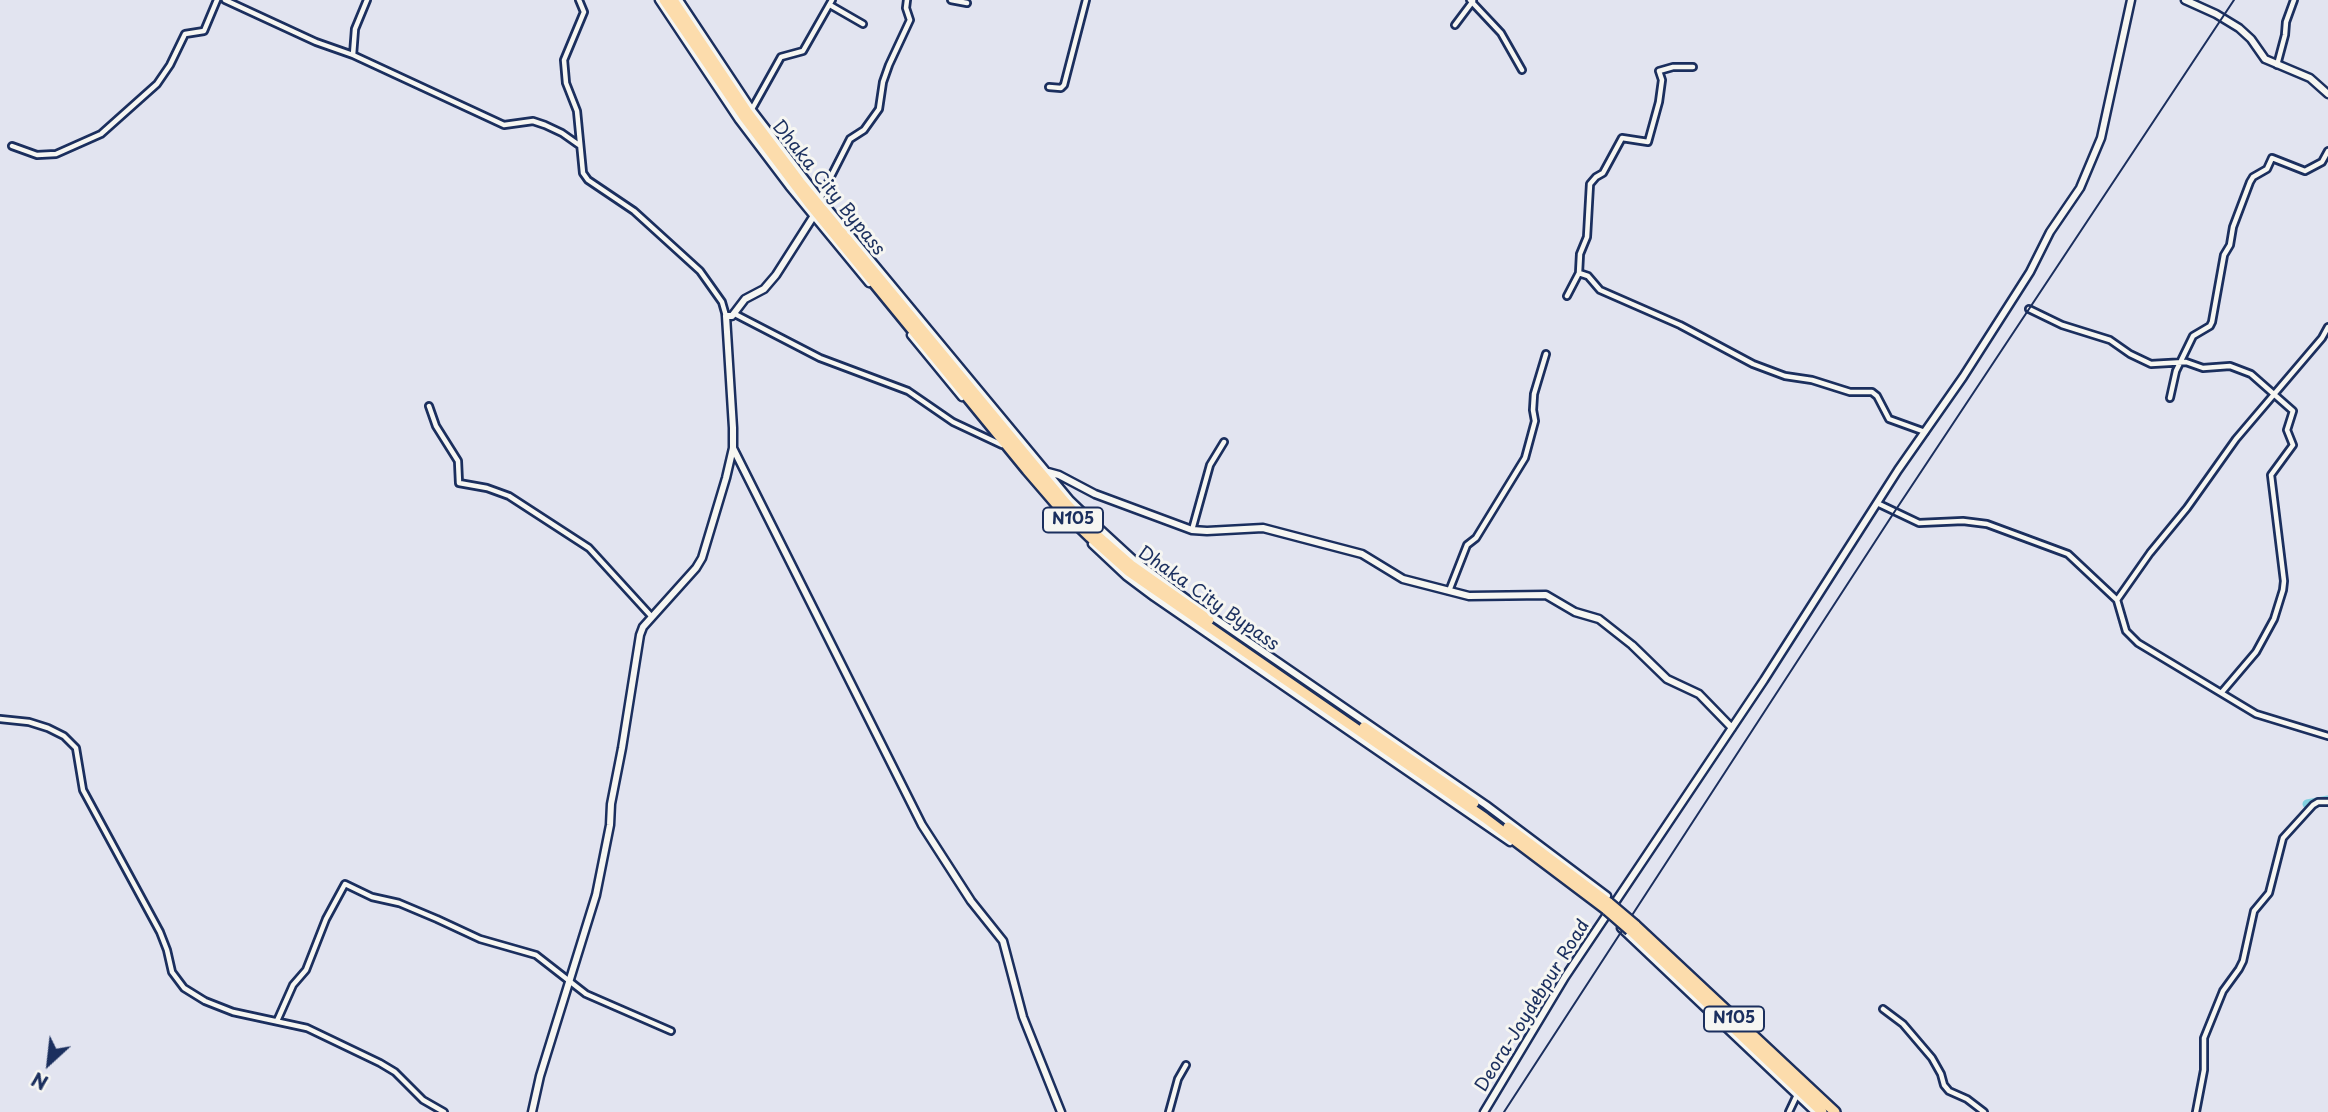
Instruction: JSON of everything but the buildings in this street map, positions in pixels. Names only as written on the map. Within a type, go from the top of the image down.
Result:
[{"type":"highway","name":"Dhaka City Bypass","points":[[662,0],[744,117],[811,206],[1027,470],[1090,537],[1148,586],[1485,818],[1609,908]]},
{"type":"highway","name":"Dhaka City Bypass","points":[[673,0],[748,113],[800,182],[1049,484],[1092,530],[1150,579],[1560,864],[1835,1112]]},
{"type":"highway","name":"Dhaka City Bypass","points":[[1632,927],[1822,1112]]},
{"type":"street","points":[[12,146],[37,155],[56,154],[101,134],[156,84],[170,65],[185,34],[204,31],[217,0]]},
{"type":"street","points":[[225,0],[316,42],[354,55],[504,125],[533,121],[545,124],[579,145]]},
{"type":"street","points":[[354,55],[355,29],[368,0]]},
{"type":"street","points":[[532,1112],[540,1076],[596,895],[610,825],[611,804],[640,635],[643,627],[702,558],[733,447],[726,316],[722,302],[700,271],[634,211],[584,176],[577,111],[566,83],[564,60],[584,12],[579,0]]},
{"type":"street","points":[[662,0],[739,120],[813,216],[1056,508],[1126,576],[1609,908],[1815,1112]]},
{"type":"street","points":[[679,0],[752,110],[821,200],[1070,500],[1134,560],[1191,602],[1486,805],[1609,908],[1841,1112]]},
{"type":"street","points":[[821,200],[850,139],[864,130],[879,109],[883,82],[910,20],[906,8],[907,0]]},
{"type":"street","points":[[951,0],[967,3]]},
{"type":"street","points":[[1049,87],[1061,88],[1065,85],[1086,0]]},
{"type":"street","name":"Deora-Joydebpur Road","points":[[1484,1112],[1609,908],[1732,728],[1877,503],[2013,300],[2050,232],[2072,201],[2088,173],[2105,124],[2130,0]]},
{"type":"street","points":[[2185,0],[2239,28],[2265,59],[2310,78],[2328,94]]},
{"type":"street","points":[[2204,8],[2207,0]]},
{"type":"street","points":[[2277,65],[2286,22],[2294,0]]},
{"type":"street","points":[[1455,25],[1472,1],[1502,33],[1522,71]]},
{"type":"street","points":[[752,110],[780,57],[803,51],[831,2],[863,24]]},
{"type":"street","points":[[1567,296],[1579,273],[1580,254],[1587,237],[1590,184],[1603,173],[1622,138],[1648,142],[1659,102],[1662,80],[1659,71],[1673,67],[1693,67]]},
{"type":"street","points":[[2170,398],[2179,363],[2193,336],[2210,327],[2212,322],[2224,255],[2230,246],[2233,227],[2253,177],[2267,169],[2272,158],[2305,171],[2322,162],[2328,151]]},
{"type":"street","points":[[735,314],[741,303],[764,289],[776,275],[813,216]]},
{"type":"street","points":[[1579,273],[1588,276],[1600,290],[1680,326],[1753,364],[1785,376],[1812,380],[1850,392],[1872,392],[1889,419],[1924,432]]},
{"type":"street","points":[[2029,309],[2062,325],[2110,340],[2151,364],[2186,362],[2203,368],[2230,366],[2250,374],[2293,411],[2287,430],[2293,445],[2271,475],[2283,590],[2274,619],[2256,652],[2222,692]]},
{"type":"street","points":[[726,316],[735,314],[821,358],[908,391],[953,422],[1002,445]]},
{"type":"street","points":[[2117,600],[2236,439],[2322,338],[2328,327]]},
{"type":"street","points":[[1449,592],[1467,545],[1476,538],[1525,458],[1535,421],[1534,394],[1546,354]]},
{"type":"street","points":[[429,406],[436,426],[458,461],[459,483],[487,488],[509,496],[589,548],[652,617]]},
{"type":"street","points":[[1192,530],[1210,465],[1224,442]]},
{"type":"street","points":[[733,447],[922,825],[971,901],[1003,941],[1020,1007],[1061,1112]]},
{"type":"street","points":[[1047,472],[1059,475],[1095,494],[1192,530],[1263,528],[1362,554],[1404,579],[1469,596],[1541,594],[1576,612],[1596,618],[1632,645],[1667,679],[1699,694],[1732,728]]},
{"type":"street","points":[[1877,503],[1919,523],[1963,521],[1987,524],[2053,547],[2073,557],[2117,600],[2125,628],[2132,638],[2256,713],[2328,736]]},
{"type":"street","points":[[0,719],[29,722],[48,728],[64,736],[76,748],[83,790],[160,932],[172,972],[184,988],[205,1001],[233,1012],[307,1028],[395,1072],[423,1100],[444,1112]]},
{"type":"street","points":[[2196,1112],[2204,1070],[2204,1038],[2223,990],[2243,961],[2254,911],[2269,893],[2283,838],[2313,805],[2328,802]]},
{"type":"street","points":[[277,1021],[293,985],[306,970],[326,919],[345,884],[481,939],[536,955],[597,1001],[671,1031]]},
{"type":"street","points":[[1883,1009],[1903,1024],[1931,1058],[1949,1091],[1984,1112]]},
{"type":"street","points":[[1169,1112],[1178,1079],[1186,1065]]},
{"type":"street","points":[[1789,1112],[1797,1095]]},
{"type":"waterway","points":[[2307,804],[2328,800]]},
{"type":"waterway","points":[[2307,804],[2328,800]]},
{"type":"railway","points":[[1504,1112],[1895,511],[2234,0]]}]
